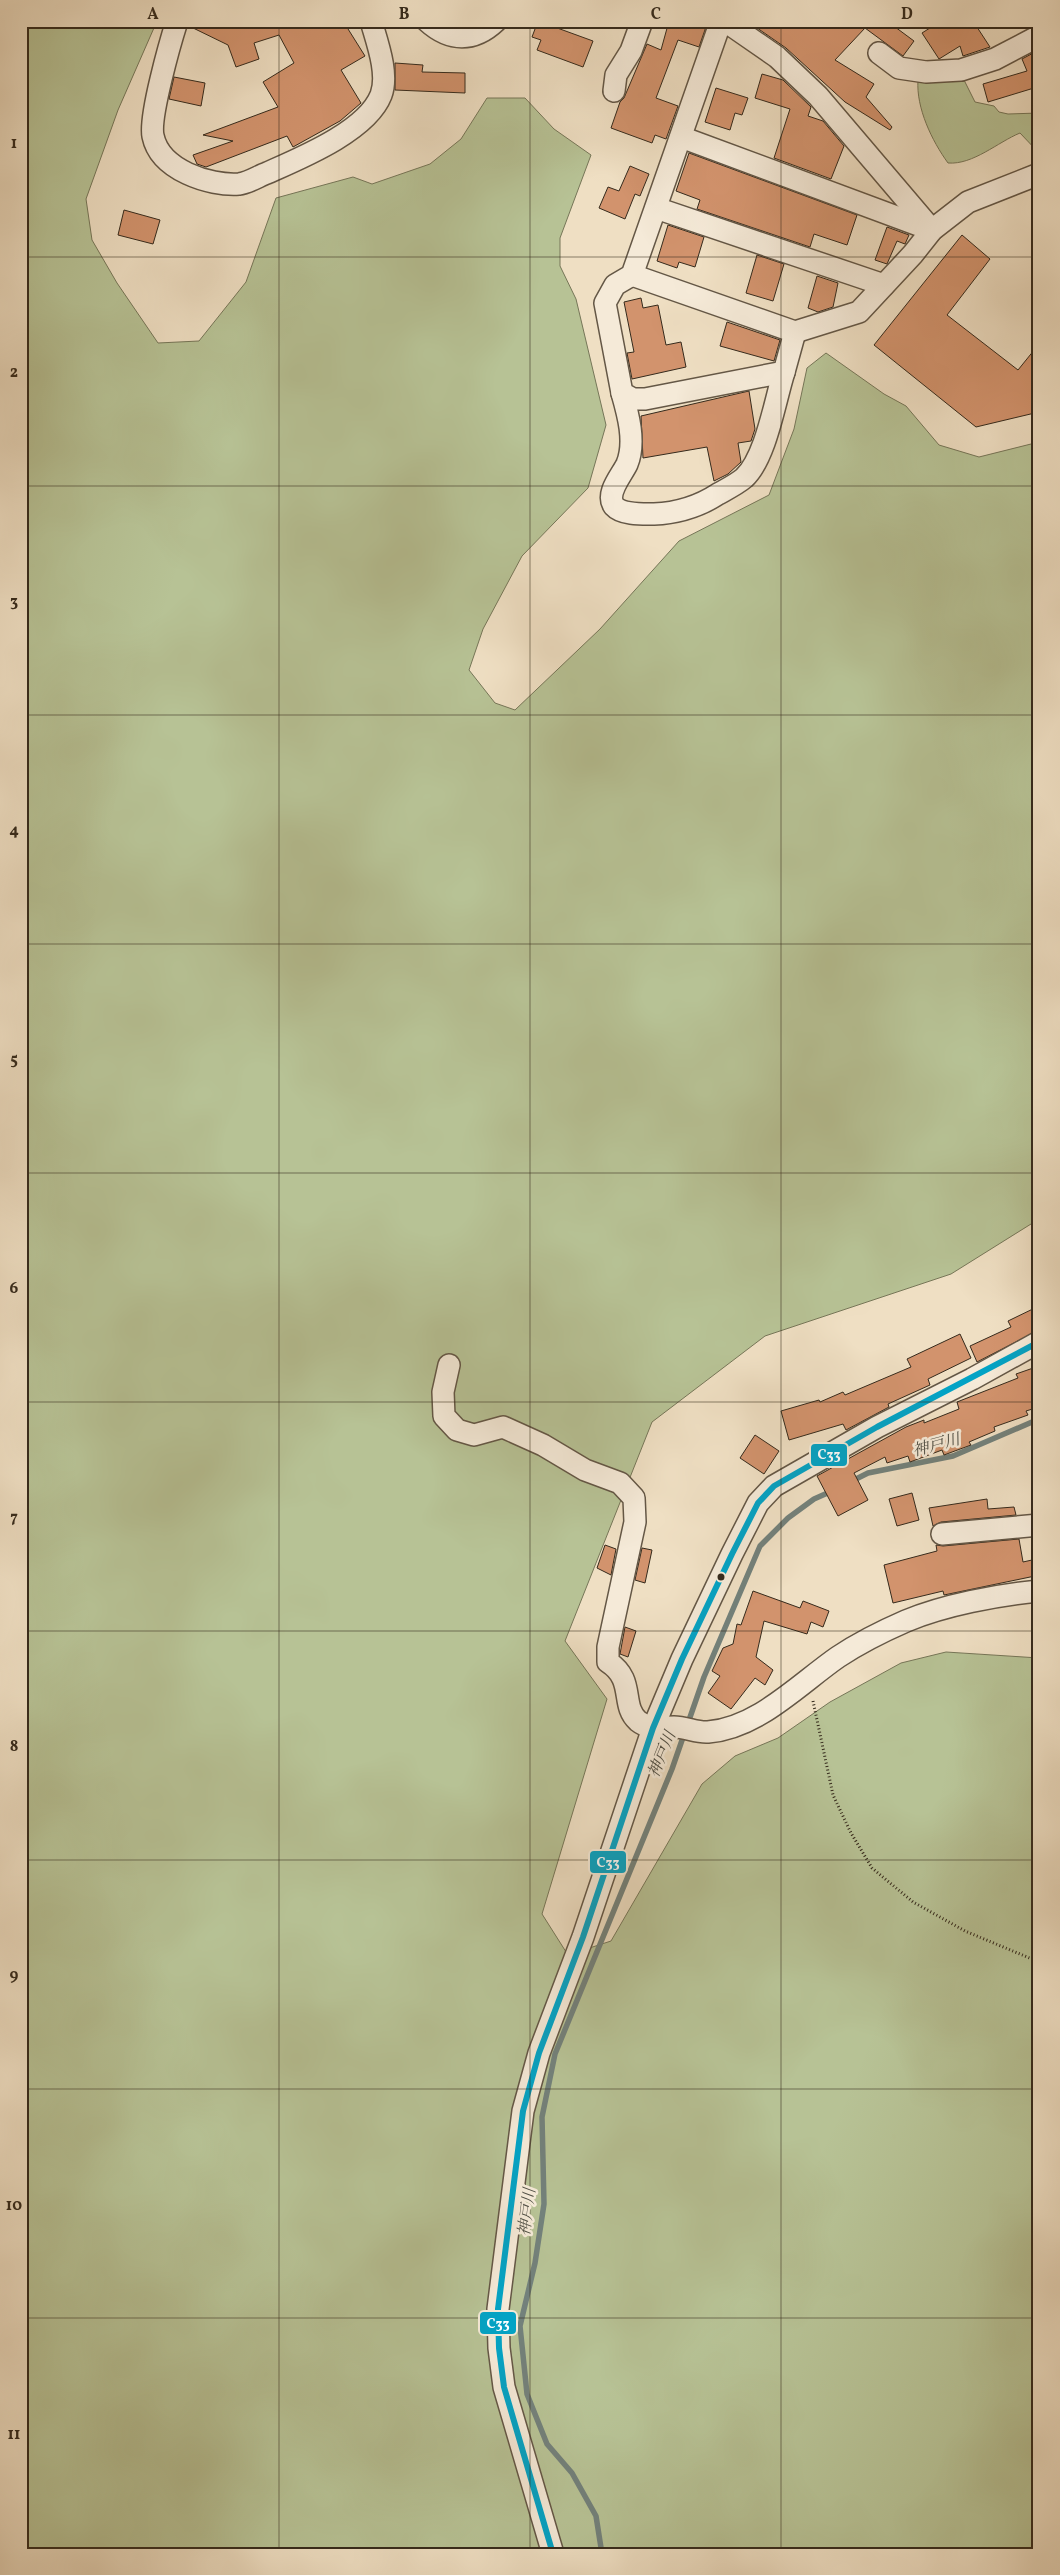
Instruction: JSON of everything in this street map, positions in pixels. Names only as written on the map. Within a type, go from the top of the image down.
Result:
[{"type":"street","points":[[176,21],[154,117],[153,135],[160,152],[174,165],[195,176],[218,183],[241,184],[316,150],[355,126],[377,102],[384,79],[371,21]]},
{"type":"street","points":[[427,21],[451,36],[471,37],[485,31],[496,21]]},
{"type":"street","points":[[614,90],[616,75],[631,51],[642,21]]},
{"type":"street","points":[[721,21],[632,275],[615,285],[605,303],[622,393],[629,416],[630,440],[628,463],[613,491],[614,506],[622,511],[642,514],[676,513],[712,498],[745,477],[765,440],[795,332]]},
{"type":"street","points":[[725,21],[777,57],[818,96],[932,230]]},
{"type":"street","points":[[879,53],[899,68],[926,72],[961,70],[995,59],[1039,36]]},
{"type":"street","points":[[681,137],[932,230]]},
{"type":"street","points":[[632,275],[795,332],[859,312],[914,254],[932,230],[968,202],[1039,174]]},
{"type":"street","points":[[656,208],[884,286]]},
{"type":"street","points":[[622,393],[633,399],[644,399],[784,372]]},
{"type":"street","points":[[553,2554],[504,2387],[498,2309],[523,2111],[539,2053],[583,1937],[653,1728],[682,1659],[732,1554],[758,1503],[774,1486],[877,1426],[972,1380],[1039,1342]]},
{"type":"street","points":[[449,1365],[443,1392],[444,1416],[457,1430],[474,1435],[503,1427],[542,1445],[585,1470],[620,1483],[634,1498],[635,1522],[608,1647],[608,1662],[619,1670],[624,1677],[630,1708],[638,1721],[653,1728],[677,1727],[708,1732],[730,1727],[752,1719],[841,1655],[907,1621],[945,1608],[1039,1591]]},
{"type":"street","points":[[942,1534],[1039,1525]]},
{"type":"path","points":[[808,1678],[833,1795],[850,1833],[872,1868],[913,1902],[965,1931],[1039,1962]]},
{"type":"green space","points":[[21,21],[157,21],[118,110],[86,199],[92,240],[117,283],[158,343],[199,341],[246,282],[276,198],[353,177],[372,184],[430,164],[461,139],[487,98],[525,98],[554,129],[591,155],[560,238],[560,266],[576,299],[606,425],[588,488],[522,556],[483,629],[469,670],[495,703],[515,710],[600,629],[679,541],[769,495],[794,429],[807,368],[826,353],[884,394],[906,406],[939,445],[979,457],[1039,442],[1039,1219],[951,1274],[765,1336],[652,1422],[565,1641],[607,1699],[542,1914],[568,1955],[611,1941],[702,1784],[735,1756],[778,1738],[830,1702],[901,1663],[946,1652],[1039,1658],[1039,2554],[21,2554]]},
{"type":"green space","points":[[918,80],[964,80],[975,102],[994,106],[999,112],[1008,114],[1039,113],[1039,153],[1020,133],[976,157],[957,163],[948,163],[936,145],[922,113]]},
{"type":"building","points":[[189,21],[343,21],[365,56],[341,70],[361,103],[340,121],[293,147],[287,136],[206,167],[197,164],[193,155],[233,141],[203,135],[278,107],[263,82],[294,63],[279,35],[254,43],[259,59],[236,67],[228,45],[189,26]]},
{"type":"building","points":[[538,21],[593,41],[583,67],[537,50],[541,40],[532,37]]},
{"type":"building","points":[[669,21],[708,21],[699,47],[678,40],[656,98],[678,106],[666,139],[655,135],[652,143],[611,128],[620,102],[624,98],[647,44],[661,50]]},
{"type":"building","points":[[747,21],[887,21],[914,41],[903,56],[865,28],[835,60],[874,84],[866,97],[892,127],[890,130],[845,102],[786,48]]},
{"type":"building","points":[[941,21],[973,21],[990,47],[963,56],[960,46],[939,59],[922,33]]},
{"type":"building","points":[[1039,50],[1039,98],[1034,88],[988,102],[983,84],[1027,71],[1022,59]]},
{"type":"building","points":[[395,63],[423,65],[422,72],[465,73],[465,93],[395,90]]},
{"type":"building","points":[[762,74],[783,80],[811,107],[808,116],[823,121],[844,146],[831,179],[774,158],[790,109],[755,98]]},
{"type":"building","points":[[174,77],[205,83],[201,106],[169,99]]},
{"type":"building","points":[[716,88],[748,98],[742,115],[735,113],[730,130],[705,122]]},
{"type":"building","points":[[689,153],[857,215],[847,245],[814,234],[810,247],[697,209],[700,200],[676,191]]},
{"type":"building","points":[[630,166],[649,174],[640,196],[635,194],[625,219],[599,208],[608,187],[619,191]]},
{"type":"building","points":[[124,210],[160,220],[153,244],[118,235]]},
{"type":"building","points":[[668,225],[704,237],[695,267],[679,262],[677,268],[657,261]]},
{"type":"building","points":[[887,227],[909,235],[905,244],[897,241],[887,264],[875,260]]},
{"type":"building","points":[[962,235],[990,259],[947,315],[1018,370],[1039,344],[1039,412],[976,427],[874,345]]},
{"type":"building","points":[[757,255],[784,264],[773,301],[746,293]]},
{"type":"building","points":[[817,276],[838,283],[833,307],[818,312],[808,308]]},
{"type":"building","points":[[641,298],[643,308],[658,305],[666,345],[681,342],[686,367],[632,379],[627,353],[634,352],[624,302]]},
{"type":"building","points":[[727,322],[780,340],[774,361],[720,346]]},
{"type":"building","points":[[749,391],[755,429],[751,441],[738,443],[741,462],[728,474],[714,481],[707,447],[643,458],[641,416]]},
{"type":"building","points":[[1039,1306],[1039,1330],[977,1362],[970,1346],[1011,1327],[1008,1321]]},
{"type":"building","points":[[960,1334],[971,1358],[928,1379],[930,1385],[888,1404],[889,1407],[846,1430],[843,1424],[789,1440],[781,1411],[819,1400],[820,1402],[843,1392],[845,1395],[911,1367],[907,1359]]},
{"type":"building","points":[[1039,1366],[1039,1407],[1026,1411],[1028,1415],[994,1427],[995,1431],[969,1442],[971,1445],[944,1455],[942,1450],[910,1462],[908,1456],[887,1463],[885,1457],[854,1473],[868,1500],[838,1516],[817,1476],[906,1427],[924,1420],[924,1423],[959,1409],[957,1402],[1018,1378],[1016,1374]]},
{"type":"building","points":[[755,1435],[779,1451],[764,1474],[740,1458]]},
{"type":"building","points":[[912,1493],[919,1520],[897,1526],[889,1499]]},
{"type":"building","points":[[987,1499],[988,1509],[1014,1507],[1016,1515],[941,1522],[933,1526],[929,1508]]},
{"type":"building","points":[[1019,1539],[1023,1562],[1032,1560],[1035,1576],[944,1595],[943,1591],[893,1603],[884,1565],[937,1551],[936,1545],[943,1546]]},
{"type":"building","points":[[605,1545],[616,1549],[611,1575],[597,1568]]},
{"type":"building","points":[[642,1548],[652,1550],[645,1583],[635,1580]]},
{"type":"building","points":[[753,1591],[800,1608],[803,1601],[829,1611],[823,1627],[811,1622],[807,1634],[764,1621],[756,1657],[773,1670],[765,1685],[755,1678],[731,1709],[708,1693],[720,1676],[712,1671],[723,1648],[733,1644],[737,1624],[741,1625]]},
{"type":"building","points":[[625,1627],[636,1631],[628,1657],[620,1654]]},
{"type":"waterway","name":"神戸川","points":[[852,1481],[868,1473],[953,1456],[1039,1419]]},
{"type":"waterway","name":"神戸川","points":[[602,2554],[596,2516],[572,2473],[547,2444],[527,2394],[520,2326],[535,2263],[544,2204],[542,2117],[555,2054],[672,1769],[704,1677],[760,1546],[788,1518],[814,1499],[832,1491]]},
{"type":"transit line","name":"C33","points":[[553,2554],[504,2387],[499,2348],[498,2309],[523,2111],[539,2053],[583,1937],[653,1728],[682,1659],[732,1554],[758,1503],[774,1486],[877,1427],[1039,1342]]}]
